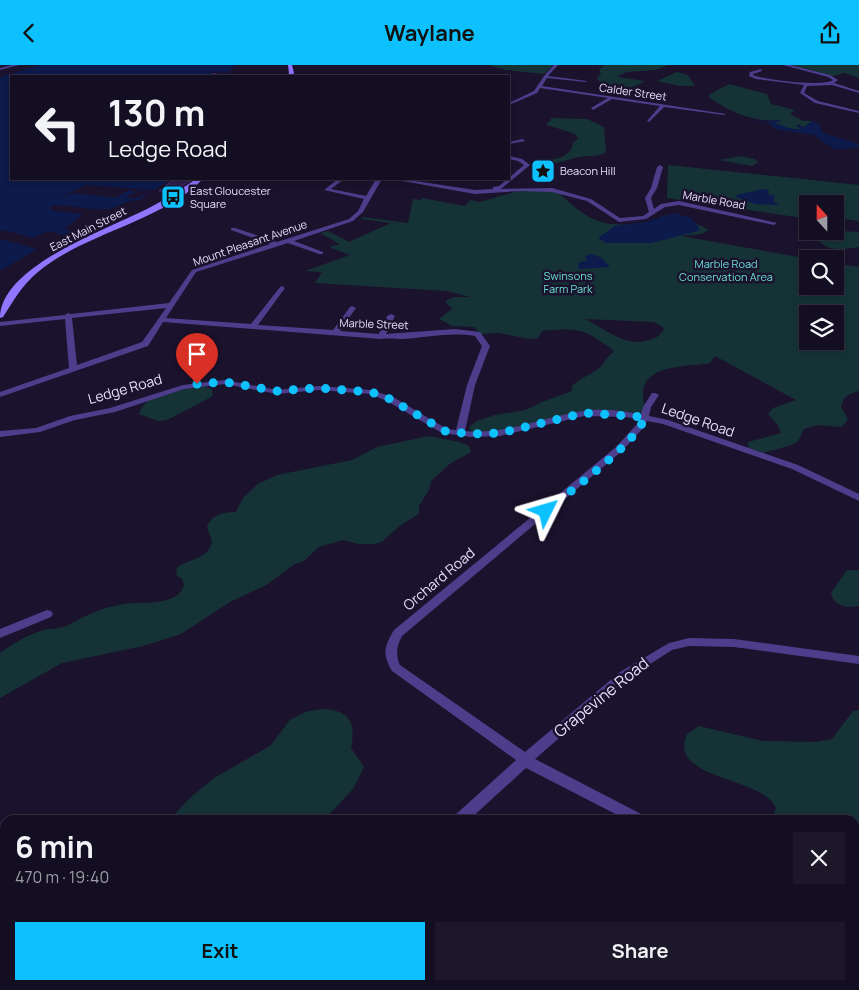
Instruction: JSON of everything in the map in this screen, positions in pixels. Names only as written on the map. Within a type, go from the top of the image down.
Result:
[{"type":"main road","name":"East Main Street","points":[[0,315],[17,287],[38,267],[65,251],[171,199],[199,180]]},
{"type":"street","points":[[0,69],[17,65]]},
{"type":"street","points":[[510,104],[533,93],[540,87],[545,77],[556,65]]},
{"type":"street","points":[[786,65],[830,76],[836,80],[832,83]]},
{"type":"street","points":[[755,71],[750,74],[756,78],[807,84],[832,83],[859,92]]},
{"type":"street","points":[[213,74],[220,75]]},
{"type":"street","points":[[545,77],[585,81]]},
{"type":"street","points":[[807,84],[804,85],[802,93],[805,96],[841,109],[859,112]]},
{"type":"street","name":"Calder Street","points":[[540,87],[724,114]]},
{"type":"street","points":[[593,109],[611,98]]},
{"type":"street","points":[[649,121],[663,105]]},
{"type":"street","points":[[510,143],[523,140]]},
{"type":"street","points":[[462,189],[484,190],[501,187],[526,168],[526,162],[510,158]]},
{"type":"street","points":[[652,213],[648,198],[654,188],[660,167]]},
{"type":"street","points":[[340,180],[327,190],[367,198]]},
{"type":"street","name":"Mount Pleasant Avenue","points":[[0,395],[145,344],[163,320],[194,271],[354,219],[358,216],[378,180]]},
{"type":"street","name":"Marble Road","points":[[401,180],[483,192],[521,189],[552,190],[588,200],[619,220],[640,219],[668,204],[683,203],[774,223]]},
{"type":"street","points":[[233,229],[276,244]]},
{"type":"street","points":[[289,241],[320,253]]},
{"type":"street","points":[[253,327],[282,288]]},
{"type":"street","points":[[0,324],[172,305]]},
{"type":"street","points":[[334,334],[352,308]]},
{"type":"street","points":[[68,315],[73,370]]},
{"type":"street","points":[[381,337],[391,317]]},
{"type":"street","name":"Marble Street","points":[[163,320],[381,337],[404,337],[458,331],[477,334],[486,346],[471,385],[460,433]]},
{"type":"street","name":"Ledge Road","points":[[0,434],[37,430],[73,418],[112,410],[175,389],[225,382],[277,391],[318,388],[371,392],[390,399],[445,431],[460,433],[500,433],[584,413],[645,417],[665,422],[796,467],[859,498]]},
{"type":"street","name":"Orchard Road","points":[[630,815],[534,766],[396,667],[391,660],[390,646],[398,633],[619,449],[642,424],[647,407],[655,395]]},
{"type":"street","points":[[0,634],[47,614]]},
{"type":"street","name":"Grapevine Road","points":[[464,815],[526,759],[624,675],[669,647],[689,643],[734,643],[859,661]]},
{"type":"green space","points":[[489,65],[554,65],[544,74],[505,70]]},
{"type":"green space","points":[[604,65],[668,65],[656,70],[626,72],[617,77],[645,81],[635,86],[620,89],[603,87],[597,78],[601,74],[599,70]]},
{"type":"green space","points":[[791,65],[859,65],[859,78],[845,73],[833,76]]},
{"type":"green space","points":[[677,72],[688,75],[695,86],[680,86],[657,81]]},
{"type":"green space","points":[[729,84],[767,94],[771,104],[795,110],[790,114],[803,121],[812,121],[812,123],[804,127],[796,124],[803,130],[788,128],[774,123],[780,120],[752,118],[726,108],[710,98],[709,95]]},
{"type":"green space","points":[[550,119],[587,119],[604,127],[606,152],[600,155],[579,157],[547,164],[545,161],[567,154],[573,142],[578,139],[575,134],[547,125],[551,121]]},
{"type":"green space","points":[[741,156],[758,162],[752,166],[719,160]]},
{"type":"green space","points":[[668,165],[859,185],[859,221],[844,219],[844,195],[799,195],[799,217],[667,198]]},
{"type":"green space","points":[[518,191],[557,191],[578,210],[597,221],[632,224],[647,222],[669,215],[679,217],[709,230],[701,234],[681,236],[799,257],[799,295],[844,295],[844,264],[859,267],[859,391],[852,393],[843,400],[841,407],[848,419],[842,427],[818,425],[804,429],[798,441],[792,445],[763,453],[748,448],[748,442],[781,433],[778,425],[768,414],[773,408],[796,400],[715,356],[710,363],[671,368],[653,375],[647,381],[643,390],[645,413],[585,411],[499,431],[472,432],[469,427],[477,421],[495,415],[526,410],[572,391],[572,386],[599,368],[614,351],[595,338],[573,330],[542,331],[538,338],[529,339],[499,333],[481,334],[474,327],[452,326],[439,319],[452,309],[445,301],[454,297],[471,297],[446,291],[315,283],[322,272],[305,271],[350,255],[329,247],[340,244],[320,233],[328,231],[349,242],[391,223],[361,219],[362,217],[408,223],[413,199],[421,200],[422,198],[465,206],[470,200],[480,202]],"holes":[[[585,319],[654,322],[664,328],[663,330],[654,338],[640,342],[624,340]]]},
{"type":"green space","points":[[844,231],[859,232],[859,247],[843,249],[827,247],[818,240],[844,240]]},
{"type":"green space","points":[[204,386],[212,389],[213,396],[167,420],[158,421],[139,414],[149,400],[157,396],[176,390]]},
{"type":"green space","points":[[429,436],[459,442],[469,446],[471,452],[451,463],[431,481],[429,490],[419,506],[419,514],[398,527],[382,542],[358,544],[343,540],[319,547],[304,561],[295,564],[266,585],[230,602],[181,634],[143,646],[62,663],[0,698],[0,653],[32,634],[64,627],[105,608],[166,600],[176,596],[184,585],[182,579],[176,575],[177,568],[207,552],[212,541],[207,528],[211,520],[222,514],[236,512],[243,498],[258,484],[277,475],[352,460],[377,447]]},
{"type":"green space","points":[[847,570],[859,570],[859,606],[850,607],[838,604],[831,593]]},
{"type":"green space","points":[[322,709],[345,715],[349,719],[353,731],[351,748],[364,767],[353,789],[329,815],[174,815],[192,796],[214,778],[270,746],[290,720],[305,712]]},
{"type":"green space","points":[[859,710],[859,815],[773,815],[776,808],[768,798],[754,789],[703,769],[690,760],[684,749],[687,734],[699,726],[763,741],[816,742],[832,739],[853,711]]},
{"type":"water","points":[[41,65],[235,65],[228,73],[214,72],[206,75],[10,75],[10,180],[186,180],[171,192],[150,192],[139,200],[130,201],[110,209],[53,205],[50,208],[54,211],[83,214],[64,229],[74,232],[37,249],[0,271],[0,77]]},
{"type":"water","points":[[742,118],[763,121],[782,120],[775,123],[788,128],[802,130],[795,125],[804,127],[812,121],[818,123],[823,133],[859,144],[859,148],[834,149],[814,135],[780,130],[774,128],[769,123]]},
{"type":"water","points":[[764,189],[769,190],[768,194],[775,196],[773,201],[779,205],[755,204],[736,197],[736,195]]},
{"type":"water","points":[[674,213],[691,218],[699,227],[699,231],[651,243],[606,243],[598,238],[615,226],[646,222]]},
{"type":"water","points":[[591,254],[602,258],[610,267],[579,269],[578,263],[587,260],[585,256]]},
{"type":"pier","points":[[170,180],[186,180],[171,192],[150,192],[134,199],[126,197],[133,193],[153,190],[131,192],[132,190],[129,190],[116,197],[128,199],[73,193],[62,196],[86,185],[154,190]]},
{"type":"pier","points":[[4,230],[33,238],[48,231],[66,236],[37,249],[0,239],[0,232]]},
{"type":"building","points":[[173,180],[191,180],[172,192],[159,191]]},
{"type":"place","name":"Beacon Hill","points":[[543,171]]},
{"type":"place","name":"East Gloucester Square","points":[[173,197]]},
{"type":"route","points":[[197,384],[236,382],[251,387],[277,391],[318,388],[371,392],[390,399],[445,431],[471,434],[500,433],[584,413],[645,417],[642,424],[619,449],[546,511]]},
{"type":"park label","name":"Marble Road Conservation Area","points":[[726,270]]},
{"type":"park label","name":"Swinsons Farm Park","points":[[568,282]]}]
